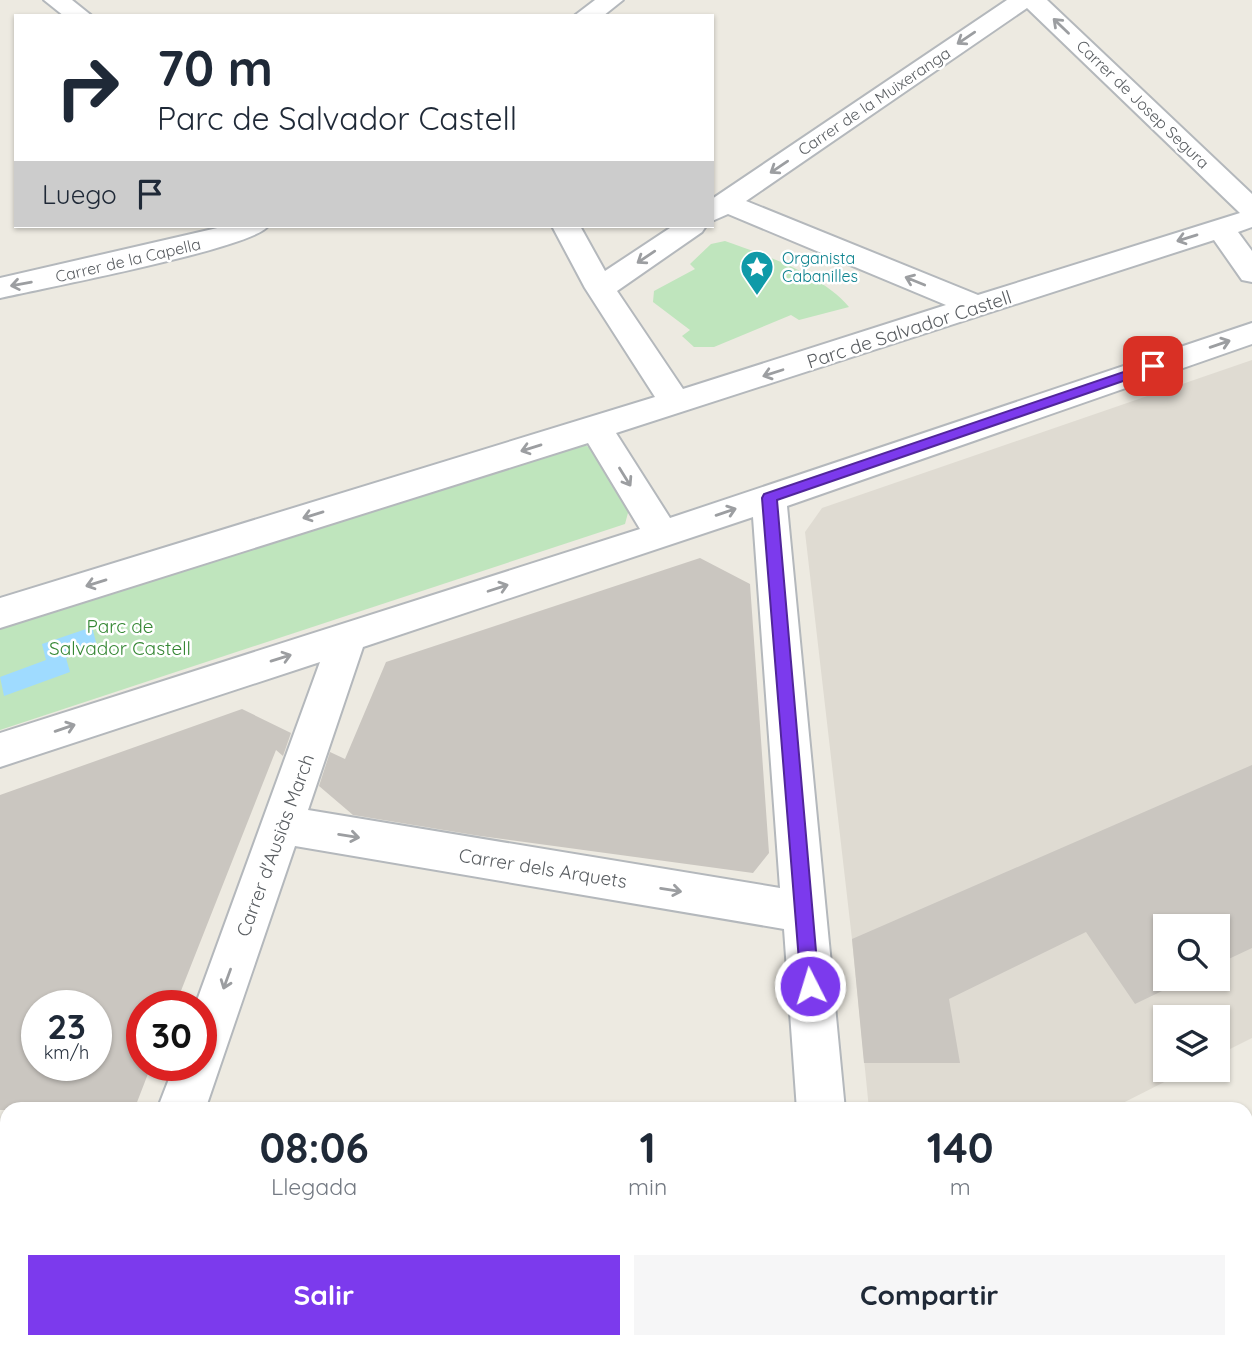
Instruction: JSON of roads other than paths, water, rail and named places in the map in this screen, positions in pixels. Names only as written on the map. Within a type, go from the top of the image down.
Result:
[{"type":"street","points":[[56,0],[77,14]]},
{"type":"street","points":[[589,14],[611,0]]},
{"type":"street","name":"Carrer de la Muixeranga","points":[[719,207],[1023,0]]},
{"type":"street","name":"Carrer de Josep Segura","points":[[1033,0],[1252,209]]},
{"type":"street","points":[[719,207],[978,307]]},
{"type":"street","name":"Parc de Salvador Castell","points":[[0,613],[676,404],[1252,218]]},
{"type":"street","name":"Carrer de la Capella","points":[[0,288],[216,239],[248,228]]},
{"type":"street","points":[[567,228],[600,288],[676,404]]},
{"type":"street","points":[[600,288],[689,228]]},
{"type":"street","points":[[1221,228],[1252,273]]},
{"type":"street","points":[[0,750],[662,535],[1252,333]]},
{"type":"street","points":[[596,428],[662,535]]},
{"type":"street","points":[[769,498],[820,1102]]},
{"type":"street","name":"Carrer d'Ausiàs March","points":[[217,1008],[348,637]]},
{"type":"street","name":"Carrer dels Arquets","points":[[282,825],[804,912]]},
{"type":"street","points":[[184,1102],[192,1081]]},
{"type":"water","points":[[92,627],[97,646],[66,658],[70,672],[4,696],[0,677],[46,660],[42,644]]},
{"type":"place","name":"Organista Cabanilles","points":[[757,297]]}]
